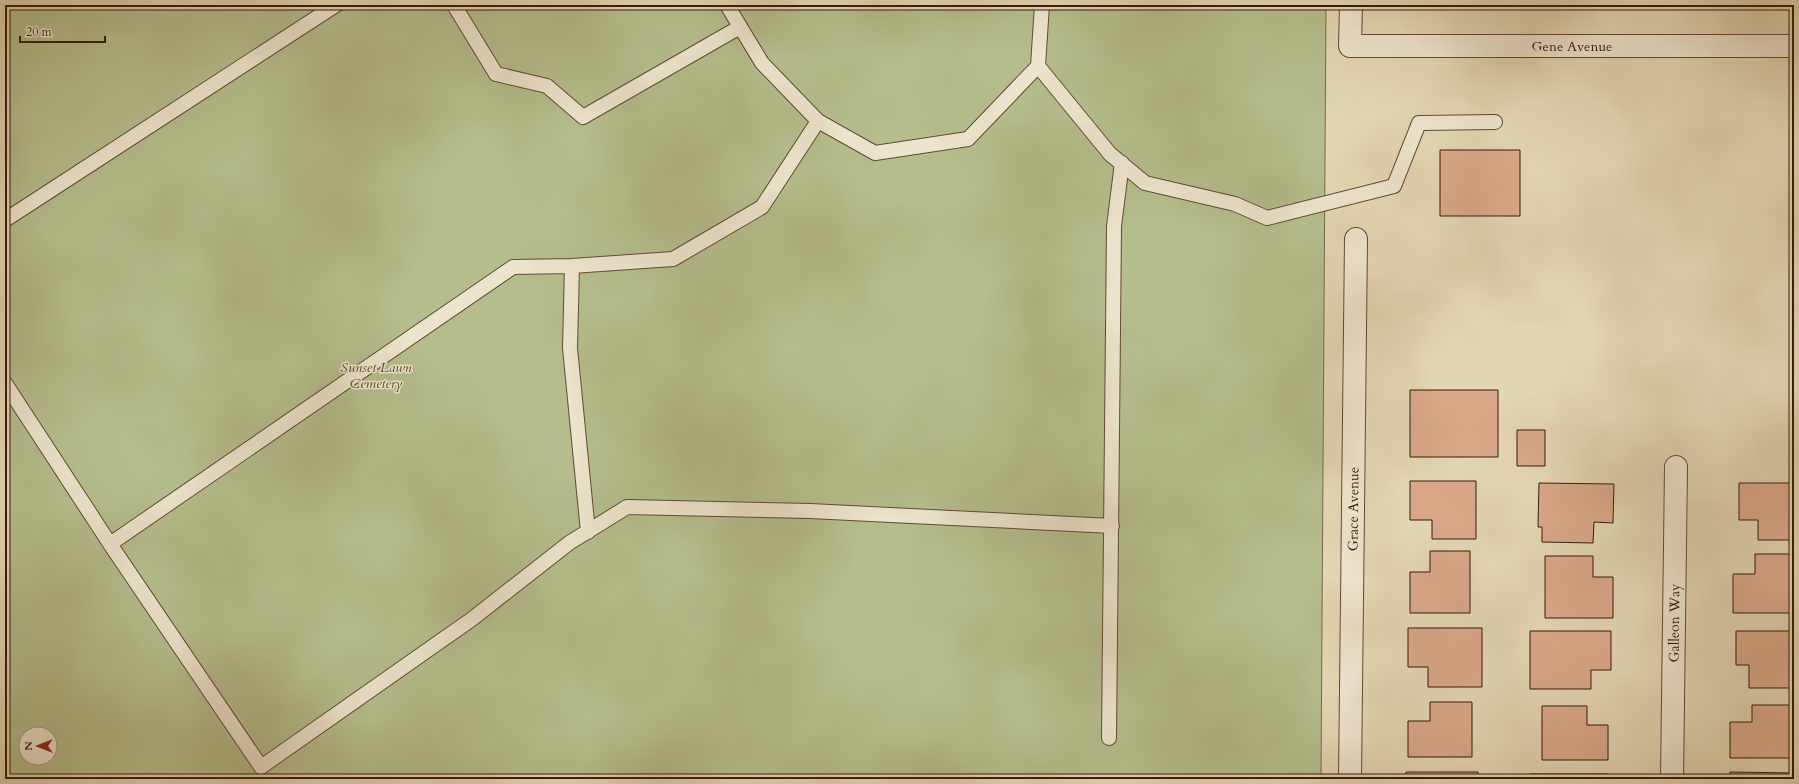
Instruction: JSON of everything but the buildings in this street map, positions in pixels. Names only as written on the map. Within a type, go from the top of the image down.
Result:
[{"type":"street","name":"Gene Avenue","points":[[1351,5],[1350,46],[1794,46]]},
{"type":"street","name":"Grace Avenue","points":[[1350,779],[1356,239]]},
{"type":"street","name":"Galleon Way","points":[[1672,779],[1676,468]]},
{"type":"lane","points":[[5,220],[336,5]]},
{"type":"lane","points":[[454,5],[496,74],[547,86],[584,118],[740,27]]},
{"type":"lane","points":[[727,5],[762,63],[818,121],[875,153],[968,139],[1038,66],[1042,5]]},
{"type":"lane","points":[[1038,66],[1110,154],[1145,183],[1235,204],[1267,218],[1394,186],[1419,123],[1494,122]]},
{"type":"lane","points":[[110,544],[513,266],[572,266],[673,259],[762,207],[818,121]]},
{"type":"lane","points":[[1109,738],[1114,226],[1122,164]]},
{"type":"lane","points":[[572,266],[570,348],[588,532]]},
{"type":"lane","points":[[5,383],[110,544],[261,767],[472,620],[569,543],[627,507],[810,511],[1112,526]]},
{"type":"green space","name":"Sunset Lawn Cemetery","points":[[5,5],[1326,5],[1321,779],[5,779]]}]
